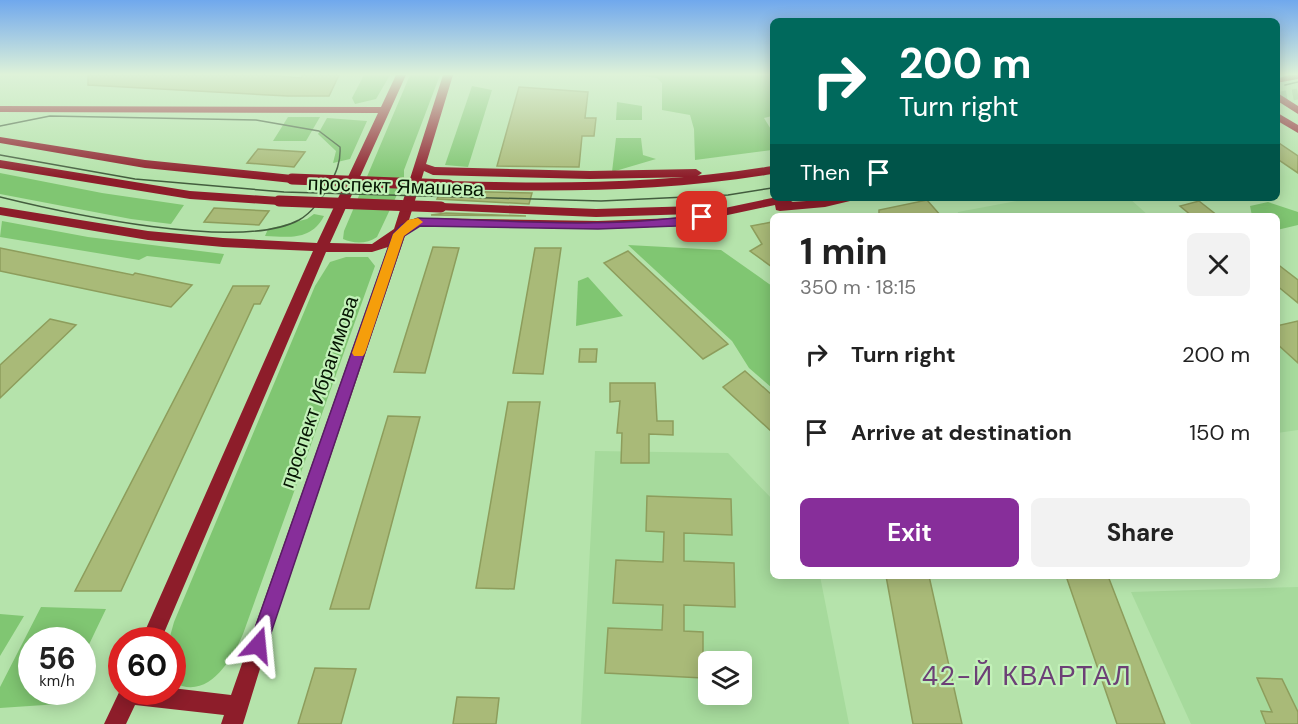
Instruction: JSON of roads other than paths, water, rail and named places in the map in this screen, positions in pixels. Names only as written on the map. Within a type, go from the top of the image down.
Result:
[{"type":"main road","name":"проспект Ибрагимова","points":[[236,715],[399,234],[437,109]]},
{"type":"main road","points":[[0,110],[386,110],[322,247],[157,627]]},
{"type":"main road","points":[[1280,118],[1298,130]]},
{"type":"main road","name":"проспект Ямашева","points":[[0,140],[69,153],[194,171],[292,179],[595,189],[734,178],[770,170]]},
{"type":"main road","name":"проспект Ямашева","points":[[0,164],[190,195],[279,201],[596,213],[750,206],[776,201]]},
{"type":"main road","points":[[419,165],[433,171],[590,176],[696,173],[734,178]]},
{"type":"main road","points":[[0,211],[90,228],[168,238],[372,248],[383,245],[412,223],[418,222],[598,225],[676,222],[750,206],[792,207],[828,201]]},
{"type":"main road","points":[[115,724],[124,705]]},
{"type":"main road","points":[[186,705],[236,715]]},
{"type":"tram line","points":[[0,126],[50,116],[256,120],[319,131],[340,147],[339,163],[325,193]]},
{"type":"tram line","points":[[0,155],[135,179],[284,192],[325,193]]},
{"type":"tram line","points":[[325,193],[601,201],[728,195],[770,188]]},
{"type":"tram line","points":[[0,197],[108,220],[196,231],[237,232],[272,229],[299,220],[313,209],[325,193]]},
{"type":"district","name":"42-Й КВАРТАЛ","points":[[1027,676]]}]
